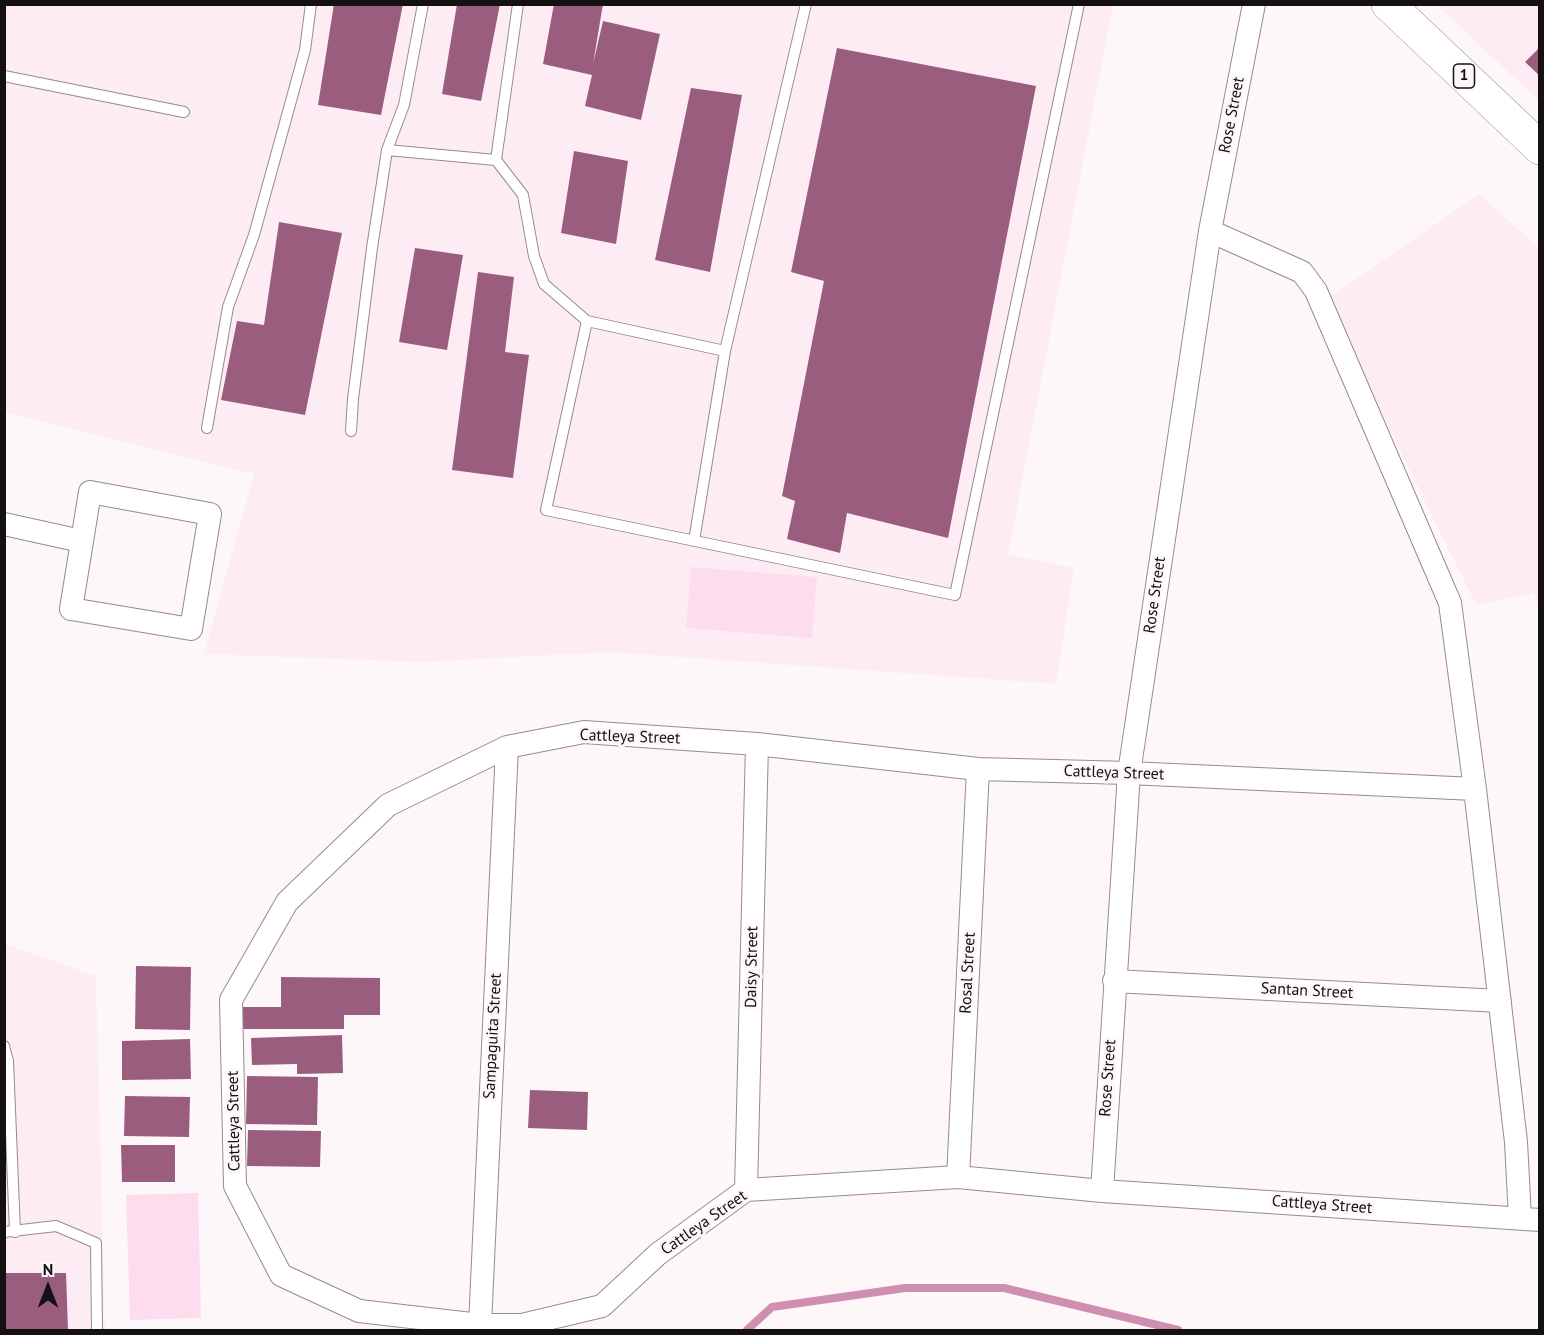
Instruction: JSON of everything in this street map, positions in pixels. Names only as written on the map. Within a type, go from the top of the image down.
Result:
[{"type":"highway","name":"1","points":[[1388,4],[1539,148]]},
{"type":"street","name":"Rose Street","points":[[1101,1191],[1129,773],[1210,231],[1254,4]]},
{"type":"street","points":[[1210,231],[1302,272],[1316,291],[1450,603],[1475,789],[1516,1142],[1530,1219]]},
{"type":"street","points":[[90,492],[210,514],[191,629],[71,609],[81,541],[90,492]]},
{"type":"street","points":[[4,524],[81,541]]},
{"type":"street","name":"Cattleya Street","points":[[1475,789],[1129,773],[978,770],[757,744],[584,732],[507,747],[388,805],[287,902],[231,1000],[235,1186],[281,1275],[359,1311],[480,1324],[522,1324],[602,1306],[658,1254],[746,1190],[958,1177],[1101,1191],[1530,1219]]},
{"type":"street","name":"Daisy Street","points":[[746,1190],[757,744]]},
{"type":"street","name":"Sampaguita Street","points":[[480,1324],[507,747]]},
{"type":"street","name":"Rosal Street","points":[[958,1177],[978,770]]},
{"type":"street","name":"Santan Street","points":[[1114,981],[1500,1001]]},
{"type":"lane","points":[[207,428],[228,307],[258,223],[305,50],[311,4]]},
{"type":"lane","points":[[351,431],[353,399],[387,150],[404,105],[423,4]]},
{"type":"lane","points":[[518,4],[496,160],[523,195],[534,256],[544,284],[587,321],[725,351]]},
{"type":"lane","points":[[694,541],[725,351],[806,4]]},
{"type":"lane","points":[[587,321],[546,510],[955,595],[1079,4]]},
{"type":"lane","points":[[4,76],[184,112]]},
{"type":"lane","points":[[387,150],[496,160]]},
{"type":"lane","points":[[4,1046],[8,1061],[10,1232],[56,1226],[96,1243],[96,1330]]},
{"type":"shaded area","points":[[4,5],[1113,5],[1008,555],[1074,568],[1056,684],[609,652],[423,662],[204,654],[254,474],[5,412]]},
{"type":"shaded area","points":[[1437,5],[1539,5],[1539,101]]},
{"type":"shaded area","points":[[1479,194],[1539,248],[1539,612],[1534,593],[1476,605],[1326,300]]},
{"type":"shaded area","points":[[691,567],[817,577],[812,638],[686,628]]},
{"type":"shaded area","points":[[5,944],[96,976],[105,1330],[5,1330]]},
{"type":"shaded area","points":[[198,1193],[201,1318],[130,1320],[126,1195]]},
{"type":"building","points":[[334,4],[403,4],[381,115],[318,105]]},
{"type":"building","points":[[457,4],[500,4],[481,101],[442,94]]},
{"type":"building","points":[[554,4],[603,4],[593,64],[603,21],[660,34],[641,120],[585,106],[592,75],[543,64]]},
{"type":"building","points":[[1540,47],[1540,76],[1525,62]]},
{"type":"building","points":[[837,48],[1036,86],[948,538],[847,513],[840,553],[787,539],[795,501],[782,496],[824,281],[791,272]]},
{"type":"building","points":[[691,88],[742,95],[710,272],[655,260]]},
{"type":"building","points":[[574,151],[628,161],[616,244],[561,233]]},
{"type":"building","points":[[279,222],[342,233],[305,415],[221,400],[237,321],[264,325]]},
{"type":"building","points":[[415,248],[463,255],[447,350],[399,342]]},
{"type":"building","points":[[478,272],[514,277],[505,352],[529,355],[513,478],[452,470]]},
{"type":"building","points":[[136,966],[191,967],[190,1030],[135,1029]]},
{"type":"building","points":[[281,977],[380,978],[380,1015],[344,1015],[344,1029],[243,1029],[243,1007],[281,1007]]},
{"type":"building","points":[[342,1035],[343,1073],[297,1074],[297,1064],[252,1065],[251,1038]]},
{"type":"building","points":[[190,1039],[191,1079],[122,1080],[122,1041]]},
{"type":"building","points":[[247,1076],[318,1077],[317,1125],[246,1124]]},
{"type":"building","points":[[530,1090],[588,1092],[587,1130],[528,1128]]},
{"type":"building","points":[[125,1096],[190,1097],[189,1137],[124,1136]]},
{"type":"building","points":[[248,1130],[321,1131],[320,1167],[247,1166]]},
{"type":"building","points":[[121,1145],[175,1145],[175,1182],[122,1182]]},
{"type":"building","points":[[4,1273],[66,1273],[68,1330],[4,1330]]},
{"type":"waterway","points":[[747,1330],[772,1307],[905,1288],[1004,1288],[1178,1330]]}]
